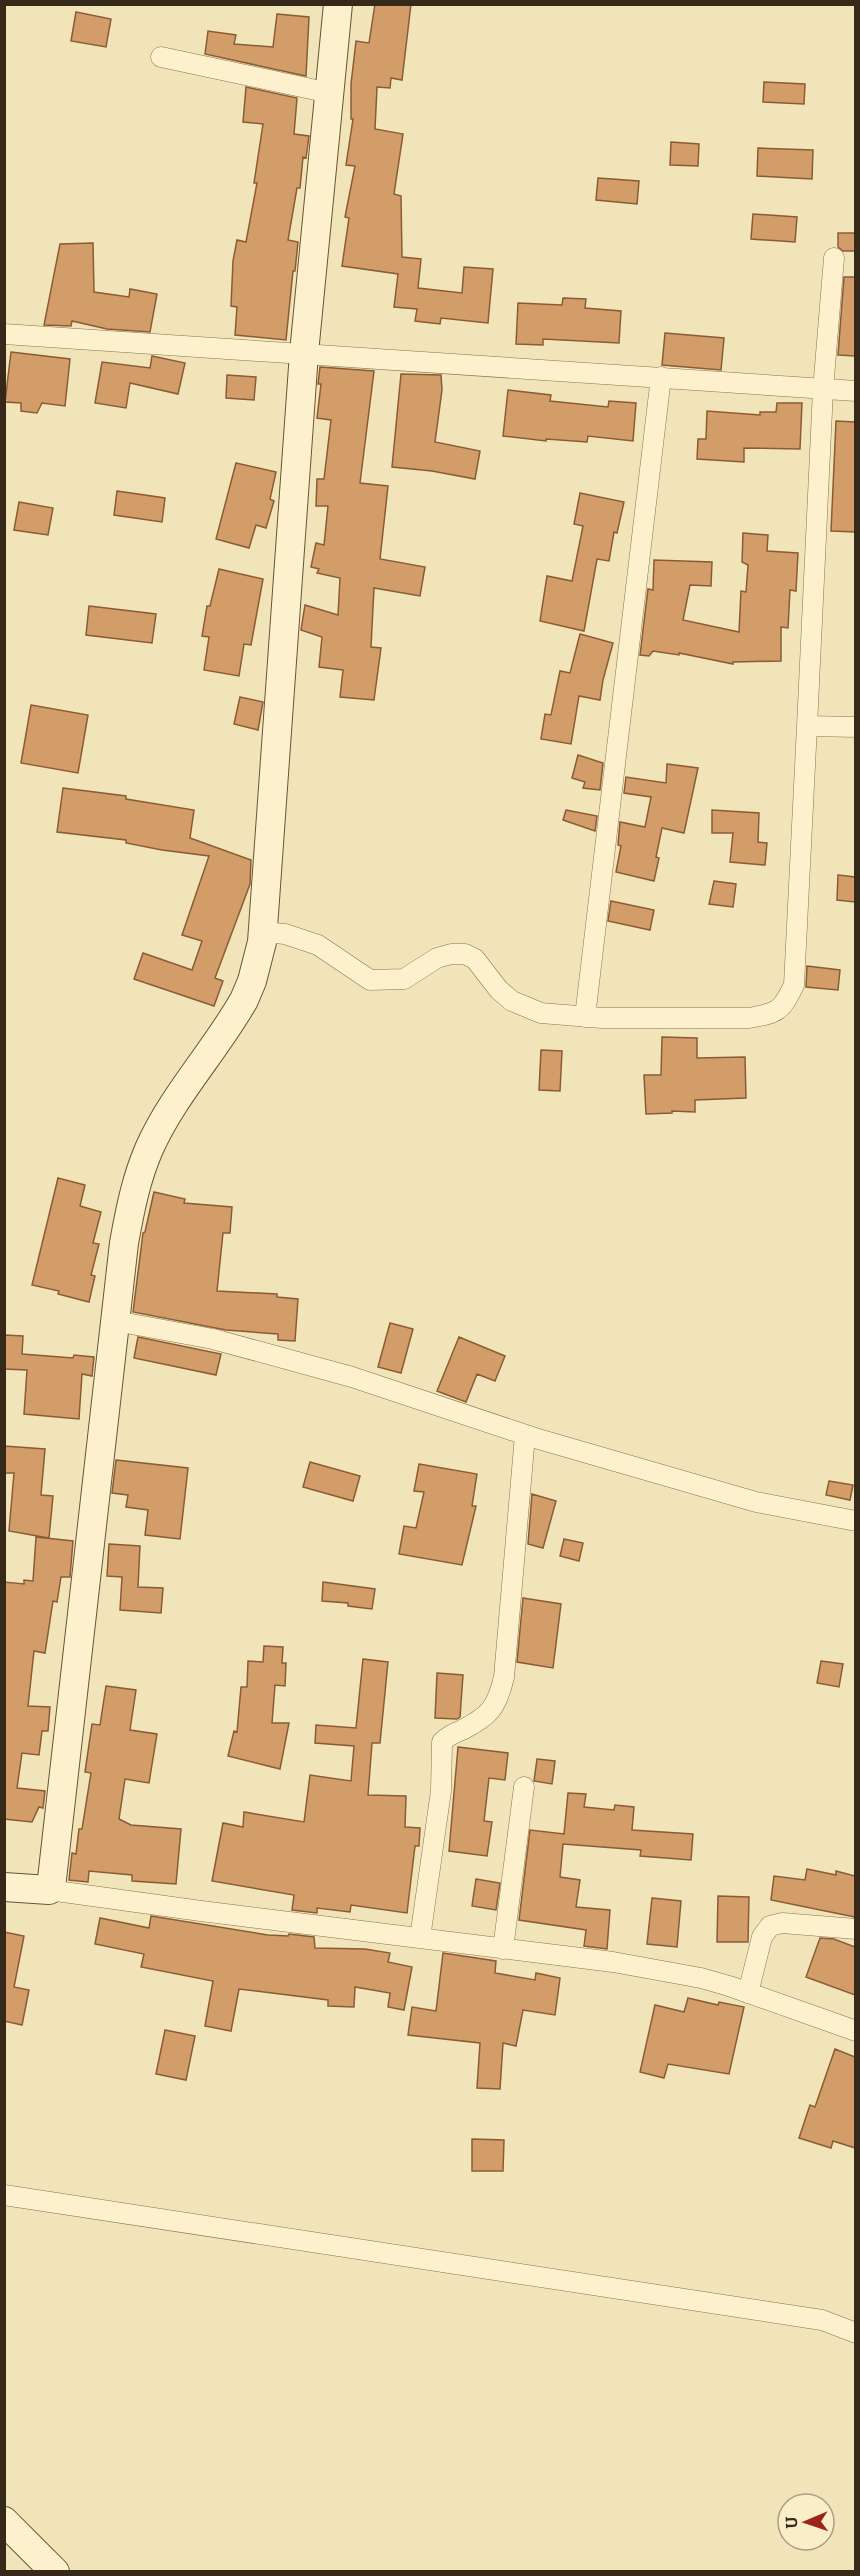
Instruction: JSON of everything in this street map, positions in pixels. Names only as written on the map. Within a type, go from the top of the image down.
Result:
[{"type":"street","points":[[49,1890],[124,1243],[140,1172],[150,1146],[244,1000],[258,962],[263,932],[303,353],[338,4]]},
{"type":"street","points":[[160,57],[330,93]]},
{"type":"street","points":[[263,932],[285,934],[318,945],[370,980],[404,979],[437,958],[451,954],[465,954],[475,959],[499,990],[512,1001],[541,1013],[585,1017],[748,1017],[771,1014],[785,1004],[794,986],[823,390],[834,258]]},
{"type":"street","points":[[4,334],[855,391]]},
{"type":"street","points":[[585,1017],[661,377]]},
{"type":"street","points":[[807,726],[855,727]]},
{"type":"street","points":[[115,1322],[213,1339],[342,1374],[525,1435],[756,1502],[855,1521]]},
{"type":"street","points":[[420,1938],[441,1791],[442,1742],[447,1736],[485,1718],[499,1698],[504,1677],[525,1435]]},
{"type":"street","points":[[503,1948],[524,1786]]},
{"type":"street","points":[[4,1887],[49,1890],[613,1962],[675,1973],[748,1993],[855,2031]]},
{"type":"street","points":[[748,1993],[762,1937],[770,1926],[782,1923],[855,1929]]},
{"type":"street","points":[[4,2195],[822,2320],[855,2333]]},
{"type":"street","points":[[7,2528],[55,2571]]},
{"type":"building","points":[[375,4],[411,4],[402,80],[391,78],[390,88],[377,87],[375,129],[403,134],[394,194],[401,196],[402,257],[421,259],[418,288],[462,293],[464,267],[493,269],[488,323],[441,318],[440,324],[415,321],[417,309],[394,307],[398,274],[342,266],[349,218],[345,217],[355,166],[346,165],[353,119],[351,119],[351,84],[356,41],[369,43]]},
{"type":"building","points":[[76,12],[111,19],[106,47],[71,41]]},
{"type":"building","points":[[277,14],[309,17],[306,76],[205,54],[208,31],[236,35],[234,44],[273,47]]},
{"type":"building","points":[[764,82],[805,84],[804,104],[763,102]]},
{"type":"building","points":[[246,87],[297,98],[294,134],[309,136],[288,240],[298,242],[286,340],[235,335],[237,307],[231,306],[233,261],[237,240],[246,242],[257,183],[254,183],[263,124],[243,122]]},
{"type":"building","points":[[671,142],[699,144],[698,166],[670,165]]},
{"type":"building","points":[[758,148],[813,150],[812,179],[757,176]]},
{"type":"building","points":[[598,178],[639,181],[637,204],[596,200]]},
{"type":"building","points":[[753,214],[797,217],[795,242],[751,239]]},
{"type":"building","points":[[838,233],[855,233],[855,251],[843,251],[838,247]]},
{"type":"building","points":[[93,243],[94,292],[129,297],[130,289],[157,294],[150,332],[107,329],[72,321],[71,326],[44,325],[60,244]]},
{"type":"building","points":[[844,277],[855,277],[855,356],[838,355]]},
{"type":"building","points":[[563,298],[586,299],[585,308],[621,311],[619,343],[543,339],[543,345],[516,344],[518,303],[562,305]]},
{"type":"building","points":[[665,333],[724,338],[721,370],[662,365]]},
{"type":"building","points":[[11,352],[70,359],[65,406],[42,403],[37,413],[21,411],[21,403],[5,402]]},
{"type":"building","points":[[152,356],[185,363],[178,394],[130,383],[126,408],[95,403],[102,362],[150,368]]},
{"type":"building","points":[[320,367],[374,371],[360,483],[388,486],[380,559],[425,567],[420,596],[374,588],[371,647],[381,648],[374,700],[340,697],[343,670],[319,667],[322,637],[301,630],[305,605],[338,615],[340,578],[317,573],[319,569],[311,567],[316,543],[324,545],[328,506],[316,506],[317,479],[324,479],[331,420],[317,418],[321,384],[318,384]]},
{"type":"building","points":[[401,374],[441,375],[442,390],[435,442],[480,451],[475,479],[392,467]]},
{"type":"building","points":[[227,375],[256,377],[254,400],[226,398]]},
{"type":"building","points":[[508,390],[551,395],[550,401],[608,407],[609,401],[636,403],[633,441],[588,436],[587,442],[546,439],[546,441],[503,436]]},
{"type":"building","points":[[777,403],[802,403],[800,449],[744,448],[744,462],[697,459],[698,439],[706,439],[707,411],[760,415],[760,412],[776,412]]},
{"type":"building","points":[[836,421],[855,422],[855,532],[831,531]]},
{"type":"building","points":[[236,463],[276,472],[270,499],[274,501],[266,528],[256,525],[249,548],[216,539]]},
{"type":"building","points":[[117,491],[165,498],[162,522],[114,515]]},
{"type":"building","points":[[580,493],[624,502],[617,533],[614,532],[609,561],[597,559],[584,631],[540,621],[547,576],[572,581],[583,526],[574,524]]},
{"type":"building","points":[[19,502],[53,508],[48,535],[14,530]]},
{"type":"building","points":[[743,533],[768,535],[767,551],[798,553],[796,591],[790,590],[788,628],[781,627],[781,661],[733,662],[733,664],[679,653],[679,655],[653,651],[649,656],[640,655],[648,589],[653,590],[654,560],[712,562],[711,586],[690,585],[683,620],[739,632],[741,591],[746,592],[748,565],[742,562]]},
{"type":"building","points":[[219,569],[263,579],[251,645],[244,644],[239,676],[204,670],[209,637],[202,636],[207,606],[210,606]]},
{"type":"building","points":[[89,606],[156,614],[152,643],[86,635]]},
{"type":"building","points":[[580,634],[613,643],[600,700],[579,696],[571,744],[541,739],[545,714],[551,715],[560,671],[570,673]]},
{"type":"building","points":[[240,697],[263,702],[258,730],[234,724]]},
{"type":"building","points":[[31,705],[88,715],[78,773],[21,763]]},
{"type":"building","points":[[578,755],[603,763],[600,790],[583,788],[585,782],[572,778]]},
{"type":"building","points":[[667,764],[698,768],[684,833],[662,828],[654,881],[616,872],[621,846],[618,845],[620,822],[645,827],[651,797],[624,793],[626,777],[666,783]]},
{"type":"building","points":[[63,788],[126,796],[126,799],[194,810],[190,838],[251,860],[250,884],[215,978],[223,981],[214,1006],[134,979],[143,953],[192,970],[202,941],[182,935],[209,856],[162,850],[126,843],[126,840],[57,832]]},
{"type":"building","points":[[566,810],[597,816],[595,831],[563,820]]},
{"type":"building","points":[[712,810],[759,813],[758,842],[767,843],[765,865],[730,862],[733,833],[712,833]]},
{"type":"building","points":[[838,875],[855,877],[855,902],[837,900]]},
{"type":"building","points":[[714,881],[736,884],[733,907],[709,904]]},
{"type":"building","points":[[611,901],[654,910],[650,930],[608,921]]},
{"type":"building","points":[[807,966],[840,970],[838,990],[806,987]]},
{"type":"building","points":[[662,1037],[697,1038],[697,1058],[745,1057],[746,1098],[695,1100],[695,1112],[672,1111],[672,1113],[646,1114],[644,1075],[661,1075]]},
{"type":"building","points":[[541,1050],[562,1051],[560,1091],[539,1090]]},
{"type":"building","points":[[58,1178],[85,1185],[80,1206],[101,1212],[93,1243],[99,1244],[91,1275],[95,1276],[89,1302],[58,1294],[59,1291],[32,1285]]},
{"type":"building","points":[[154,1192],[185,1199],[184,1203],[232,1207],[230,1233],[223,1233],[217,1291],[277,1294],[277,1297],[298,1299],[295,1341],[278,1340],[278,1334],[226,1330],[133,1312],[143,1233]]},
{"type":"building","points":[[390,1323],[413,1329],[401,1373],[378,1367]]},
{"type":"building","points":[[4,1335],[23,1336],[22,1354],[73,1358],[74,1355],[94,1357],[92,1376],[82,1374],[79,1419],[24,1414],[27,1370],[4,1369]]},
{"type":"building","points":[[138,1337],[221,1354],[216,1375],[134,1358]]},
{"type":"building","points":[[459,1337],[505,1356],[495,1381],[477,1374],[466,1402],[437,1391]]},
{"type":"building","points":[[4,1446],[45,1449],[41,1495],[53,1496],[49,1538],[9,1531],[14,1473],[4,1473]]},
{"type":"building","points":[[116,1460],[188,1468],[180,1539],[145,1535],[148,1510],[126,1507],[128,1495],[112,1493]]},
{"type":"building","points":[[310,1462],[360,1476],[353,1501],[303,1487]]},
{"type":"building","points":[[419,1464],[477,1474],[472,1506],[476,1506],[462,1565],[399,1554],[404,1526],[416,1528],[424,1492],[414,1491]]},
{"type":"building","points":[[829,1481],[853,1485],[850,1500],[826,1495]]},
{"type":"building","points":[[532,1494],[556,1501],[543,1548],[528,1544]]},
{"type":"building","points":[[36,1537],[73,1541],[70,1577],[61,1577],[57,1602],[53,1601],[45,1653],[34,1651],[28,1706],[50,1707],[48,1731],[42,1731],[39,1755],[22,1753],[17,1788],[45,1791],[43,1808],[39,1807],[32,1822],[4,1819],[4,1582],[24,1584],[24,1580],[33,1581]]},
{"type":"building","points":[[564,1539],[583,1543],[579,1561],[560,1556]]},
{"type":"building","points":[[109,1544],[140,1546],[138,1587],[163,1588],[161,1613],[120,1610],[122,1577],[107,1576]]},
{"type":"building","points":[[323,1582],[375,1589],[372,1609],[348,1606],[348,1603],[322,1601]]},
{"type":"building","points":[[523,1598],[561,1604],[553,1668],[517,1662]]},
{"type":"building","points":[[264,1646],[283,1647],[282,1663],[286,1663],[285,1686],[275,1685],[272,1723],[289,1723],[280,1769],[228,1756],[234,1731],[237,1732],[241,1687],[247,1687],[248,1661],[263,1662]]},
{"type":"building","points":[[363,1659],[388,1662],[380,1743],[372,1743],[368,1795],[406,1796],[405,1827],[420,1828],[419,1846],[415,1846],[407,1913],[351,1905],[350,1912],[317,1908],[317,1913],[292,1910],[294,1895],[212,1881],[223,1823],[243,1827],[244,1812],[304,1822],[310,1775],[351,1781],[354,1746],[315,1743],[316,1725],[356,1728]]},
{"type":"building","points":[[821,1661],[843,1664],[839,1687],[817,1683]]},
{"type":"building","points":[[437,1673],[463,1675],[460,1717],[457,1719],[435,1718]]},
{"type":"building","points":[[106,1686],[136,1690],[130,1730],[157,1734],[149,1783],[125,1779],[119,1819],[131,1825],[181,1829],[176,1884],[132,1881],[132,1875],[89,1871],[88,1882],[69,1880],[72,1853],[76,1854],[79,1829],[82,1829],[91,1773],[85,1772],[92,1724],[100,1725]]},
{"type":"building","points":[[458,1747],[508,1753],[505,1780],[489,1778],[484,1821],[492,1822],[487,1856],[449,1851]]},
{"type":"building","points":[[537,1759],[555,1761],[552,1784],[534,1781]]},
{"type":"building","points":[[568,1793],[586,1794],[584,1807],[614,1810],[615,1805],[634,1807],[632,1830],[693,1834],[691,1860],[640,1856],[641,1850],[563,1844],[560,1877],[580,1880],[576,1907],[610,1910],[607,1949],[584,1946],[586,1930],[519,1920],[530,1830],[564,1834]]},
{"type":"building","points":[[807,1869],[836,1875],[836,1871],[855,1876],[855,1917],[771,1900],[774,1876],[805,1880]]},
{"type":"building","points":[[476,1879],[500,1883],[496,1910],[472,1906]]},
{"type":"building","points":[[718,1896],[749,1897],[748,1942],[717,1942]]},
{"type":"building","points":[[652,1898],[681,1901],[677,1947],[647,1944]]},
{"type":"building","points":[[151,1916],[268,1935],[288,1936],[289,1934],[314,1937],[315,1948],[365,1949],[390,1953],[388,1962],[412,1967],[404,2010],[388,2007],[390,1993],[355,1987],[354,2007],[328,2006],[328,2000],[239,1989],[231,2031],[205,2026],[213,1981],[141,1967],[144,1954],[95,1944],[100,1918],[149,1928]]},
{"type":"building","points":[[4,1932],[24,1936],[14,1987],[29,1990],[22,2025],[4,2021]]},
{"type":"building","points":[[820,1938],[834,1939],[855,1947],[855,1995],[806,1977]]},
{"type":"building","points":[[443,1953],[496,1961],[495,1973],[535,1980],[536,1973],[560,1978],[555,2015],[523,2010],[516,2046],[503,2043],[500,2089],[477,2088],[480,2043],[408,2035],[412,2007],[436,2011]]},
{"type":"building","points":[[688,1998],[718,2005],[719,2002],[744,2007],[729,2074],[668,2064],[664,2078],[640,2072],[655,2005],[684,2012]]},
{"type":"building","points":[[165,2030],[195,2036],[186,2080],[156,2074]]},
{"type":"building","points":[[835,2049],[855,2057],[855,2148],[833,2141],[831,2148],[799,2138],[810,2105],[815,2107]]},
{"type":"building","points":[[472,2139],[504,2140],[503,2171],[472,2171]]}]
